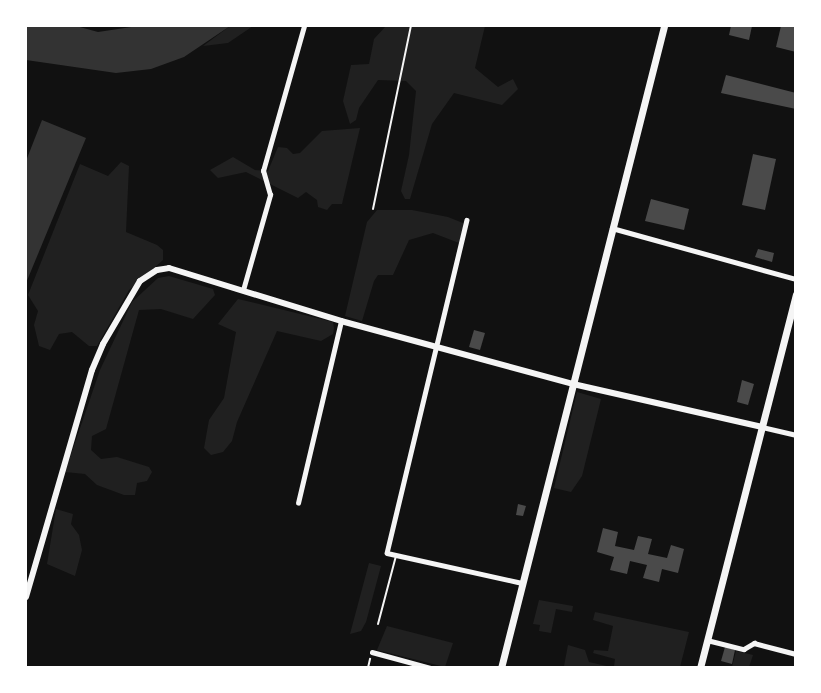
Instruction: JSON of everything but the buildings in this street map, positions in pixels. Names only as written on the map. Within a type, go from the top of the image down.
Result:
[{"type":"main road","points":[[501,668],[664,26]]},
{"type":"main road","points":[[700,668],[795,294]]},
{"type":"street","points":[[243,290],[270,195],[263,171],[304,26]]},
{"type":"street","points":[[467,220],[387,553],[522,583]]},
{"type":"street","points":[[612,228],[795,279]]},
{"type":"street","points":[[26,597],[92,370],[103,344],[140,280],[150,272],[169,268],[341,321],[573,384],[795,435]]},
{"type":"street","points":[[298,503],[341,321]]},
{"type":"street","points":[[707,640],[744,649],[754,643],[795,654]]},
{"type":"street","points":[[372,652],[431,668]]},
{"type":"lane","points":[[373,209],[411,26]]},
{"type":"lane","points":[[378,624],[396,556]]},
{"type":"path","points":[[368,668],[372,652]]},
{"type":"shaded area","points":[[26,26],[76,26],[98,32],[138,26],[230,26],[184,57],[151,69],[116,73],[26,60]]},
{"type":"shaded area","points":[[230,26],[253,26],[228,43],[203,46]]},
{"type":"shaded area","points":[[386,26],[485,26],[475,68],[498,87],[513,79],[518,89],[502,105],[454,93],[432,124],[410,199],[405,199],[401,191],[409,155],[416,91],[406,81],[378,80],[359,108],[356,120],[350,124],[343,101],[351,65],[369,64],[374,39]]},
{"type":"shaded area","points":[[42,120],[86,138],[26,283],[26,161]]},
{"type":"shaded area","points":[[360,128],[342,204],[332,204],[327,210],[318,207],[317,200],[306,192],[298,198],[246,172],[218,178],[210,170],[233,157],[255,170],[268,171],[278,147],[287,148],[293,154],[300,153],[322,131]]},
{"type":"shaded area","points":[[121,162],[129,166],[126,232],[157,245],[163,250],[163,260],[129,290],[97,346],[89,346],[72,332],[59,334],[50,350],[39,346],[34,325],[38,311],[28,295],[80,164],[108,176]]},
{"type":"shaded area","points":[[377,210],[412,210],[448,217],[463,223],[463,228],[459,243],[433,233],[409,240],[393,275],[378,275],[374,281],[362,321],[345,316],[367,222]]},
{"type":"shaded area","points":[[169,276],[213,289],[215,295],[193,319],[161,309],[139,310],[106,429],[92,436],[91,450],[101,459],[117,457],[149,467],[152,472],[147,481],[137,483],[135,495],[124,495],[97,485],[85,474],[65,472],[100,370],[132,302],[158,278]]},
{"type":"shaded area","points":[[238,299],[333,322],[333,334],[321,341],[277,331],[237,422],[232,441],[223,452],[211,455],[204,448],[209,420],[224,398],[236,332],[218,324]]},
{"type":"shaded area","points":[[577,392],[601,399],[582,476],[571,492],[554,488]]},
{"type":"shaded area","points":[[56,509],[73,514],[71,524],[79,535],[82,550],[75,576],[47,564]]},
{"type":"shaded area","points":[[369,563],[381,566],[366,622],[361,631],[350,634]]},
{"type":"shaded area","points":[[539,600],[573,606],[572,612],[556,609],[551,633],[539,631],[540,625],[533,624]]},
{"type":"shaded area","points":[[595,612],[689,632],[680,667],[614,667],[615,659],[593,653],[594,650],[608,651],[613,626],[593,620]]},
{"type":"shaded area","points":[[387,626],[453,643],[445,667],[377,650]]},
{"type":"shaded area","points":[[568,645],[585,650],[589,662],[611,667],[564,666]]},
{"type":"shaded area","points":[[736,651],[753,655],[749,667],[732,667]]}]
